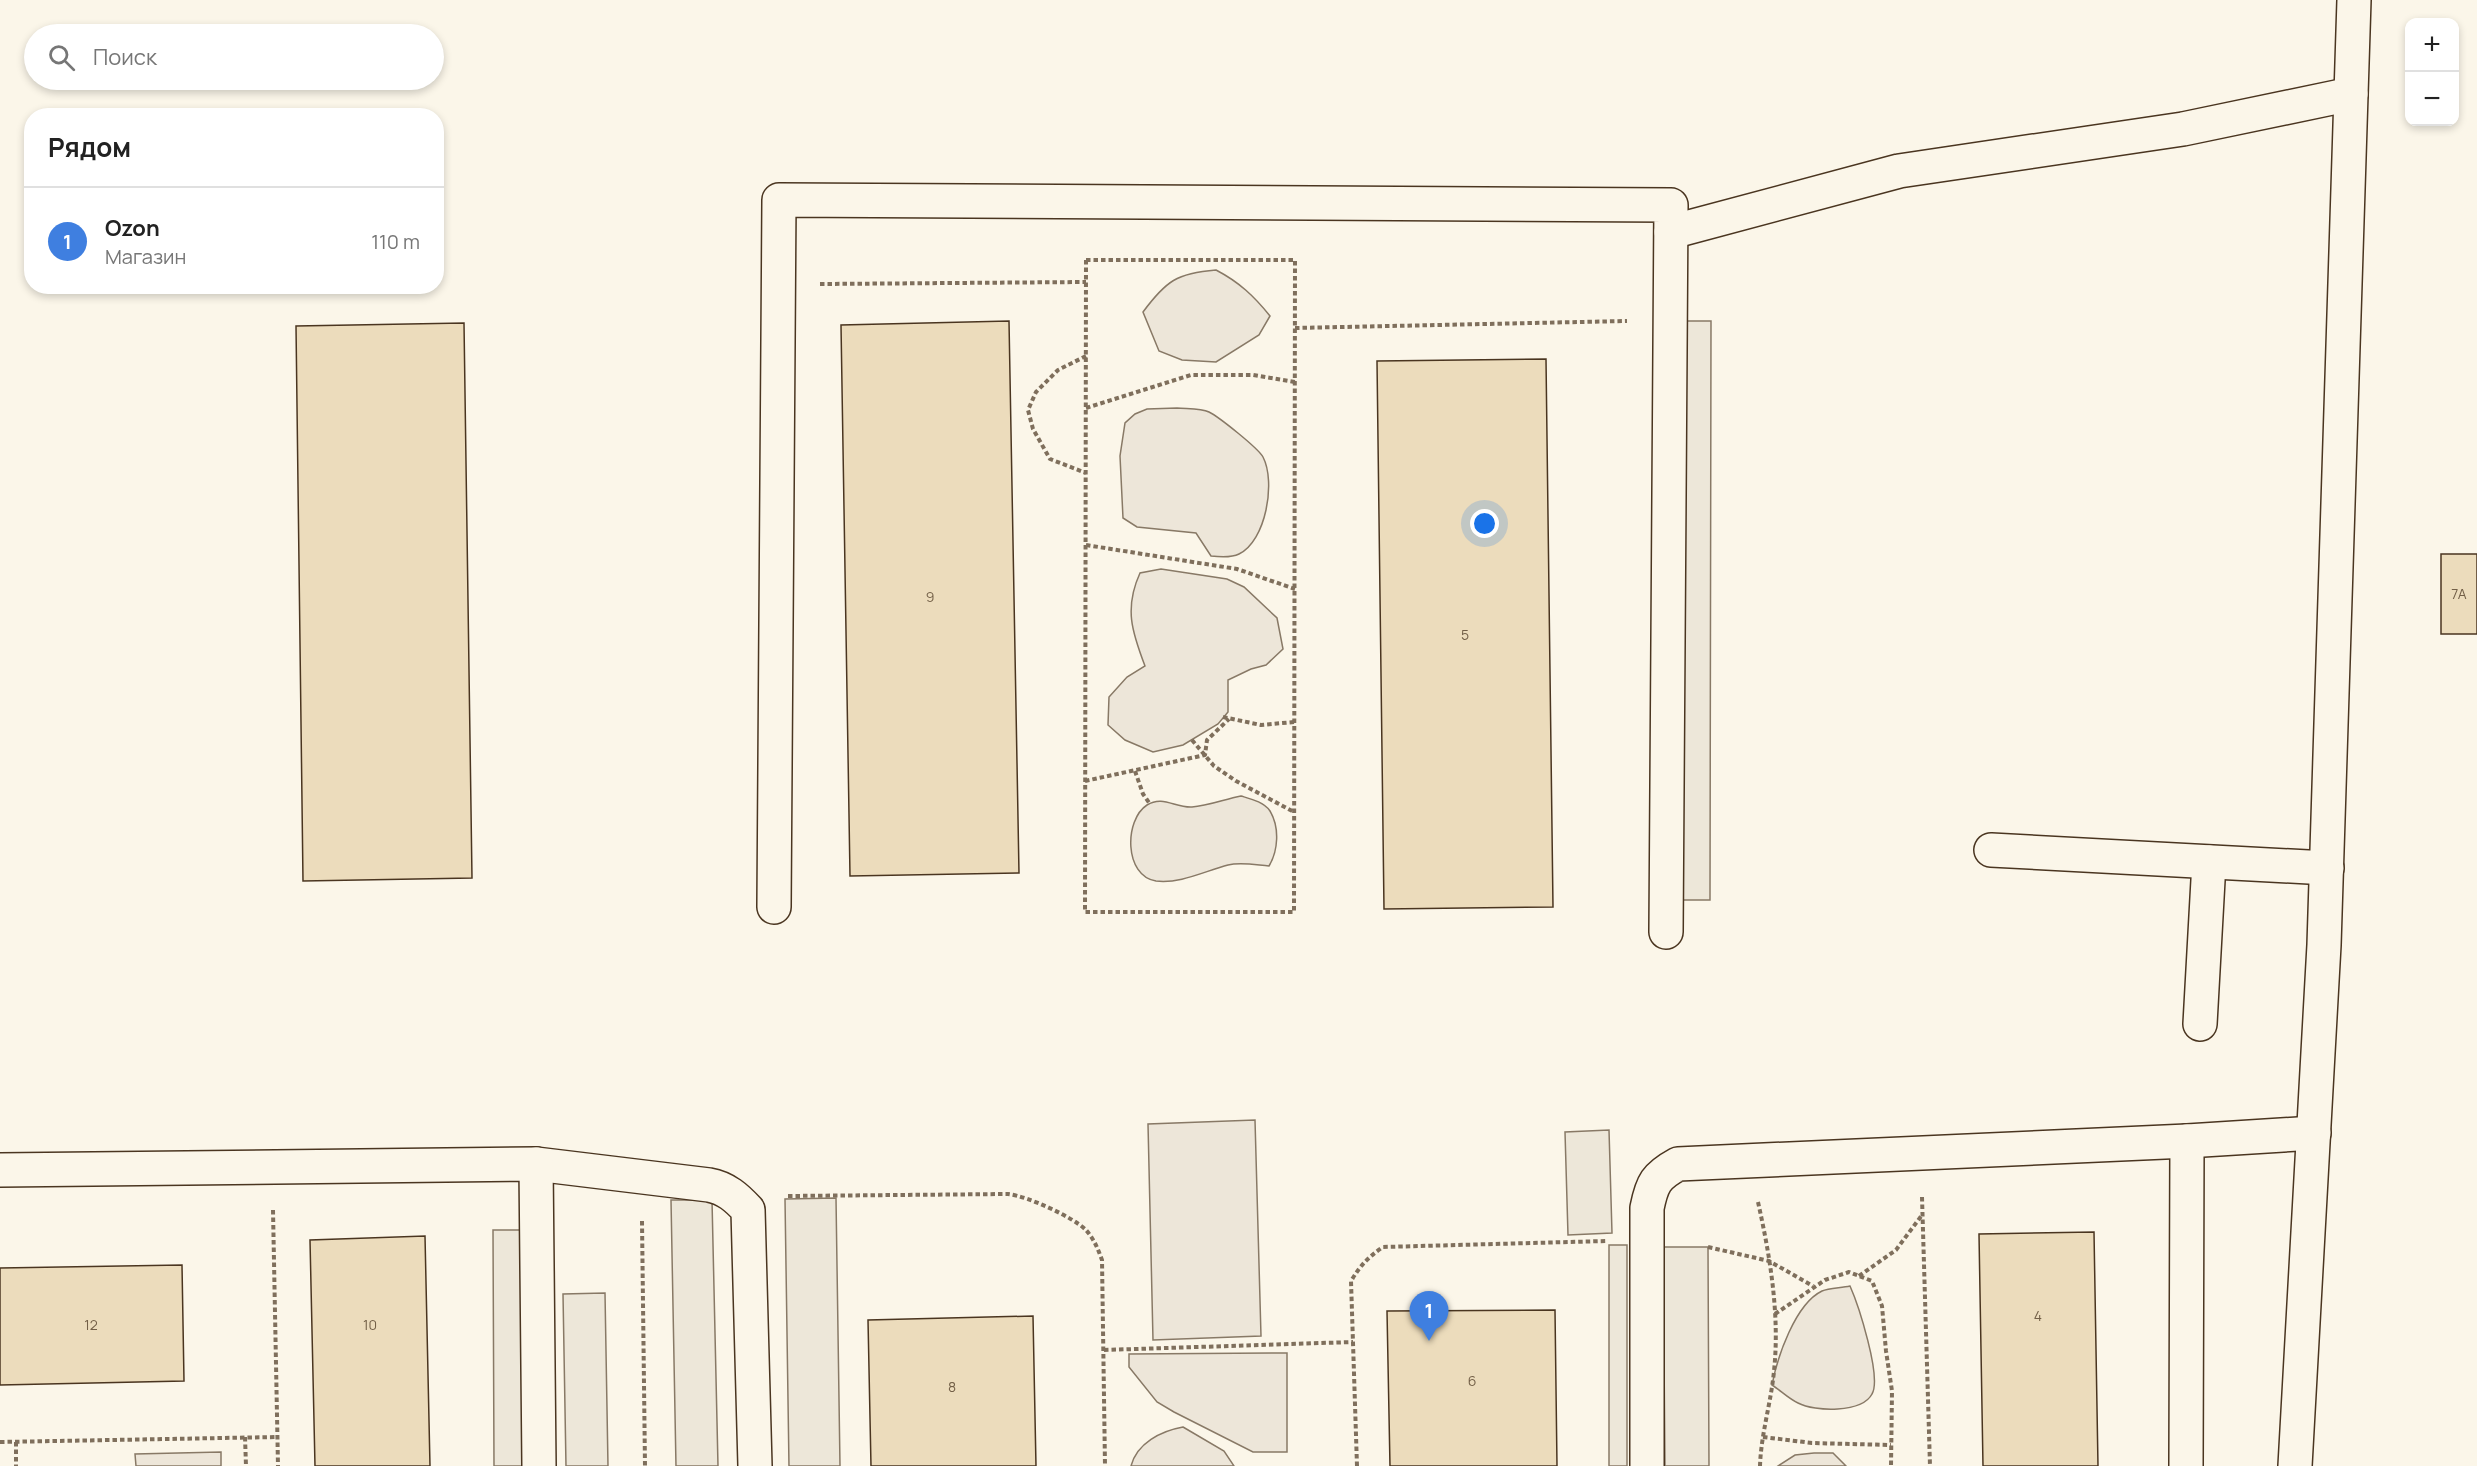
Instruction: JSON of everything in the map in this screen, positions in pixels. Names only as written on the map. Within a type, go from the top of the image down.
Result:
[{"type":"street","points":[[2295,1466],[2327,868],[2354,0]]},
{"type":"street","points":[[1671,232],[1899,171],[2183,129],[2351,94]]},
{"type":"street","points":[[774,907],[779,200],[1671,206],[1666,932]]},
{"type":"street","points":[[1991,850],[2327,868]]},
{"type":"street","points":[[2200,1024],[2209,862]]},
{"type":"street","points":[[1647,1466],[1647,1208],[1652,1186],[1663,1172],[1678,1164],[2187,1141],[2314,1133]]},
{"type":"street","points":[[2186,1466],[2187,1141]]},
{"type":"street","points":[[536,1164],[539,1466]]},
{"type":"street","points":[[0,1170],[536,1164],[720,1187],[736,1197],[748,1210],[755,1466]]},
{"type":"path","points":[[1086,260],[1295,260],[1294,912],[1085,912],[1086,282],[1086,260]]},
{"type":"path","points":[[778,285],[1086,282]]},
{"type":"path","points":[[1295,328],[1670,321]]},
{"type":"path","points":[[1086,356],[1058,370],[1036,392],[1028,410],[1033,429],[1050,459],[1086,473]]},
{"type":"path","points":[[1086,408],[1191,375],[1253,375],[1295,382]]},
{"type":"path","points":[[1086,545],[1237,568],[1295,589]]},
{"type":"path","points":[[1223,717],[1261,725],[1294,722]]},
{"type":"path","points":[[1205,755],[1207,740],[1229,719]]},
{"type":"path","points":[[1192,740],[1214,765],[1236,781],[1294,812]]},
{"type":"path","points":[[1085,781],[1205,755]]},
{"type":"path","points":[[1135,771],[1143,794],[1150,804]]},
{"type":"path","points":[[1921,1153],[1930,1466]]},
{"type":"path","points":[[1749,1160],[1767,1240],[1774,1314],[1774,1370],[1762,1437],[1760,1466]]},
{"type":"path","points":[[272,1167],[278,1466]]},
{"type":"path","points":[[641,1176],[645,1466]]},
{"type":"path","points":[[736,1197],[1008,1194],[1032,1199],[1085,1229],[1096,1244],[1102,1260],[1105,1466]]},
{"type":"path","points":[[1859,1276],[1896,1250],[1923,1215]]},
{"type":"path","points":[[1356,1466],[1351,1281],[1369,1256],[1383,1247],[1647,1240]]},
{"type":"path","points":[[1708,1247],[1769,1261],[1814,1286]]},
{"type":"path","points":[[1774,1314],[1825,1280],[1849,1272],[1872,1281],[1882,1306],[1892,1391],[1891,1466]]},
{"type":"path","points":[[1104,1350],[1353,1342]]},
{"type":"path","points":[[245,1437],[246,1466]]},
{"type":"path","points":[[0,1442],[278,1437]]},
{"type":"path","points":[[1762,1437],[1812,1443],[1891,1445]]},
{"type":"path","points":[[16,1442],[16,1466]]},
{"type":"shaded area","points":[[1216,270],[1246,290],[1270,316],[1259,335],[1216,362],[1182,360],[1159,351],[1143,312],[1174,280],[1191,273]]},
{"type":"shaded area","points":[[1670,321],[1711,321],[1710,900],[1667,900]]},
{"type":"shaded area","points":[[1177,408],[1209,412],[1238,433],[1263,457],[1269,481],[1266,510],[1256,537],[1239,554],[1229,557],[1211,556],[1196,533],[1137,527],[1123,518],[1120,456],[1125,423],[1135,414],[1147,409]]},
{"type":"shaded area","points":[[1161,569],[1227,579],[1244,587],[1277,618],[1283,649],[1266,665],[1228,680],[1228,712],[1218,724],[1183,745],[1153,752],[1125,740],[1108,725],[1109,697],[1127,677],[1145,666],[1133,631],[1132,598],[1140,573]]},
{"type":"shaded area","points":[[1241,796],[1264,805],[1273,818],[1277,839],[1269,866],[1233,864],[1174,881],[1156,881],[1145,877],[1138,869],[1133,859],[1131,834],[1139,812],[1147,805],[1158,801],[1192,807]]},
{"type":"shaded area","points":[[1255,1120],[1261,1336],[1153,1340],[1148,1124]]},
{"type":"shaded area","points":[[1609,1130],[1612,1233],[1568,1235],[1565,1132]]},
{"type":"shaded area","points":[[836,1198],[840,1466],[789,1466],[785,1199]]},
{"type":"shaded area","points":[[671,1200],[712,1200],[718,1466],[676,1466]]},
{"type":"shaded area","points":[[493,1230],[527,1230],[529,1466],[494,1466]]},
{"type":"shaded area","points":[[1609,1245],[1627,1245],[1627,1466],[1609,1466]]},
{"type":"shaded area","points":[[1663,1247],[1708,1247],[1709,1466],[1665,1466]]},
{"type":"shaded area","points":[[1850,1286],[1872,1357],[1874,1385],[1872,1394],[1859,1405],[1849,1408],[1815,1408],[1798,1403],[1772,1385],[1789,1333],[1796,1319],[1812,1298],[1825,1290]]},
{"type":"shaded area","points":[[605,1293],[608,1466],[566,1466],[563,1294]]},
{"type":"shaded area","points":[[1287,1353],[1287,1452],[1253,1452],[1174,1412],[1157,1402],[1129,1367],[1129,1354]]},
{"type":"shaded area","points":[[1183,1427],[1224,1451],[1234,1466],[1131,1466],[1139,1451],[1151,1439]]},
{"type":"shaded area","points":[[221,1452],[221,1466],[136,1466],[135,1454]]},
{"type":"shaded area","points":[[1833,1453],[1846,1466],[1778,1466],[1795,1455]]},
{"type":"building","points":[[1009,321],[1019,873],[850,876],[841,325]]},
{"type":"building","points":[[464,323],[472,878],[303,881],[296,326]]},
{"type":"building","points":[[1546,359],[1553,907],[1384,909],[1377,361]]},
{"type":"building","points":[[2441,554],[2477,554],[2477,634],[2441,634]]},
{"type":"building","points":[[2094,1232],[2098,1466],[1983,1466],[1979,1234]]},
{"type":"building","points":[[425,1236],[430,1466],[315,1466],[310,1240]]},
{"type":"building","points":[[182,1265],[184,1381],[0,1385],[0,1268]]},
{"type":"building","points":[[1555,1310],[1557,1466],[1390,1466],[1387,1311]]},
{"type":"building","points":[[1033,1316],[1036,1466],[871,1466],[868,1320]]},
{"type":"place","name":"Ozon","points":[[1429,1341]]}]
